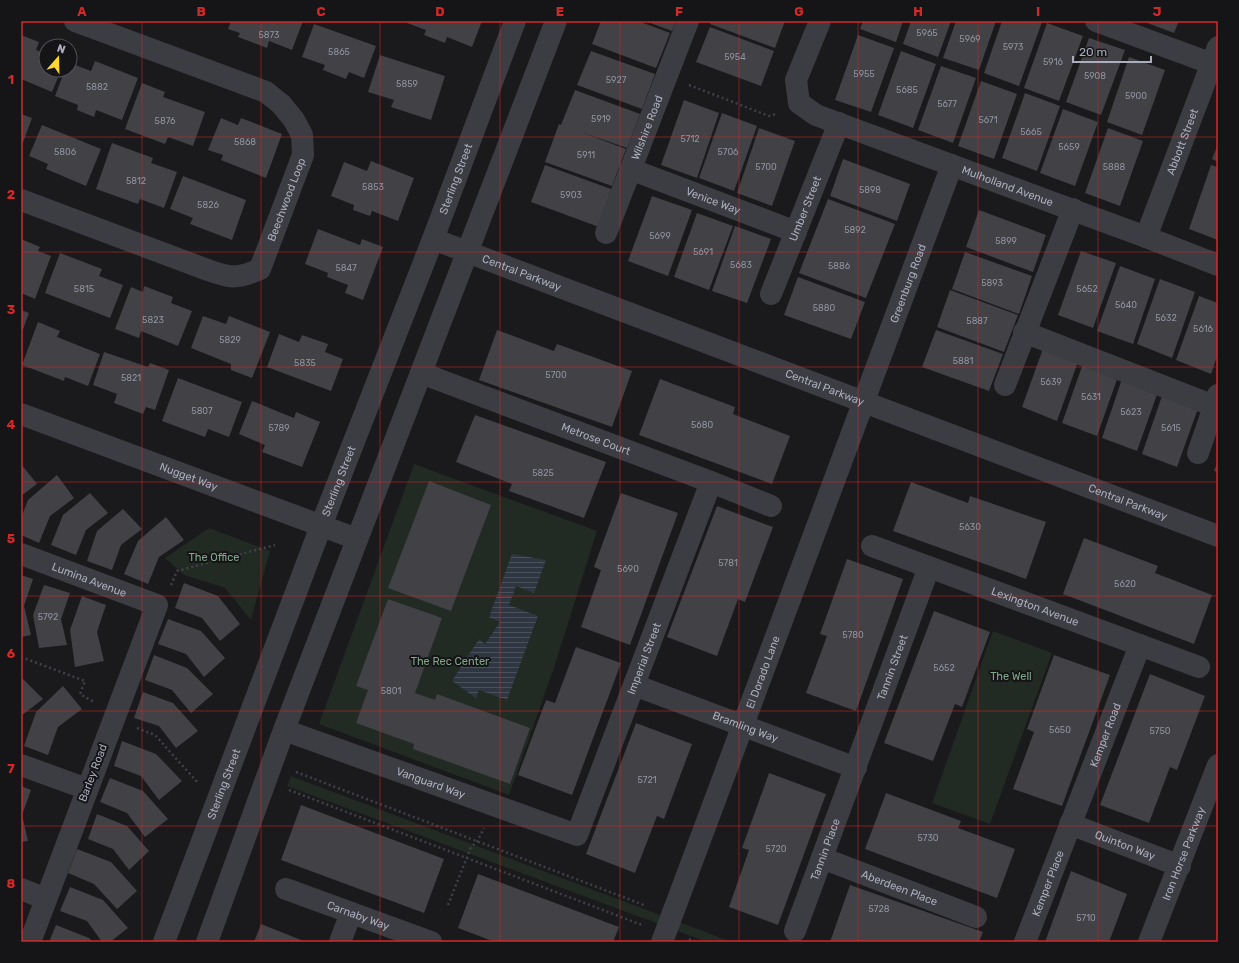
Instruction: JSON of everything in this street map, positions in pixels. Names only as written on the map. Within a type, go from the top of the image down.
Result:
[{"type":"street","name":"Beechwood Loop","points":[[21,200],[212,272],[226,276],[243,276],[260,269],[303,155],[302,135],[294,120],[281,104],[266,92],[75,21]]},
{"type":"street","name":"Sterling Street","points":[[164,942],[321,526],[433,239],[514,21]]},
{"type":"street","points":[[207,942],[284,730],[356,539],[556,21]]},
{"type":"street","name":"Wilshire Road","points":[[606,233],[688,21]]},
{"type":"street","points":[[799,103],[796,80],[820,21]]},
{"type":"street","points":[[1096,21],[1216,59]]},
{"type":"street","name":"Abbott Street","points":[[1146,237],[1216,59]]},
{"type":"street","name":"Mulholland Avenue","points":[[799,103],[816,115],[1218,265]]},
{"type":"street","name":"Umber Street","points":[[771,294],[839,123]]},
{"type":"street","name":"Greenburg Road","points":[[865,403],[952,165]]},
{"type":"street","name":"Venice Way","points":[[630,170],[796,232]]},
{"type":"street","points":[[1005,385],[1024,332],[1073,210]]},
{"type":"street","name":"Central Parkway","points":[[433,239],[1218,536]]},
{"type":"street","points":[[1024,332],[1216,400],[1198,453]]},
{"type":"street","name":"Metrose Court","points":[[421,373],[771,506]]},
{"type":"street","name":"El Dorado Lane","points":[[662,942],[865,403]]},
{"type":"street","name":"Nugget Way","points":[[21,414],[356,539]]},
{"type":"street","name":"Imperial Street","points":[[577,835],[711,482]]},
{"type":"street","name":"Lexington Avenue","points":[[872,546],[1199,667]]},
{"type":"street","name":"Lumina Avenue","points":[[21,554],[157,605]]},
{"type":"street","name":"Tannin Street","points":[[856,768],[929,567]]},
{"type":"street","name":"Barley Road","points":[[30,942],[157,605]]},
{"type":"street","name":"Kemper Road","points":[[1070,824],[1140,645]]},
{"type":"street","name":"Bramling Way","points":[[634,685],[743,724],[856,768]]},
{"type":"street","name":"Vanguard Way","points":[[284,730],[577,835]]},
{"type":"street","points":[[21,764],[87,789]]},
{"type":"street","name":"Iron Horse Parkway","points":[[1149,942],[1180,866],[1218,765]]},
{"type":"street","name":"Tannin Place","points":[[795,931],[856,768]]},
{"type":"street","name":"Quinton Way","points":[[1070,824],[1180,866]]},
{"type":"street","name":"Kemper Place","points":[[1025,942],[1070,824]]},
{"type":"street","name":"Aberdeen Place","points":[[822,858],[976,917]]},
{"type":"street","points":[[21,889],[46,899]]},
{"type":"street","name":"Carnaby Way","points":[[286,890],[431,942]]},
{"type":"street","points":[[340,942],[351,913]]},
{"type":"path","points":[[667,76],[769,116],[799,103]]},
{"type":"path","points":[[157,605],[171,586],[177,571],[275,545]]},
{"type":"path","points":[[21,657],[85,681],[80,694],[116,714],[129,724],[156,735],[199,785]]},
{"type":"path","points":[[296,772],[644,905]]},
{"type":"path","points":[[289,790],[642,925]]},
{"type":"path","points":[[448,905],[471,847],[477,842],[486,822]]},
{"type":"path","points":[[689,939],[696,942]]},
{"type":"green space","name":"The Rec Center","points":[[414,464],[597,531],[555,665],[509,795],[319,724]]},
{"type":"green space","name":"The Office","points":[[209,528],[270,551],[251,620],[225,588],[184,575],[165,558]]},
{"type":"green space","name":"The Well","points":[[993,631],[1052,653],[990,824],[932,803]]},
{"type":"green space","points":[[291,776],[732,942],[707,942],[287,786]]},
{"type":"shaded area","points":[[512,554],[546,560],[534,593],[516,586],[509,605],[538,616],[507,700],[479,690],[476,698],[452,681],[479,639],[485,644],[500,622],[489,617]]},
{"type":"building","points":[[231,21],[303,21],[292,50],[269,41],[267,48],[238,37],[240,33],[228,29]]},
{"type":"building","points":[[407,21],[482,21],[472,47],[447,37],[445,43],[424,35],[426,30],[407,23]]},
{"type":"building","points":[[601,21],[638,21],[670,33],[656,68],[592,44]]},
{"type":"building","points":[[645,21],[676,21],[672,31]]},
{"type":"building","points":[[711,21],[785,21],[775,48],[710,24]]},
{"type":"building","points":[[863,21],[903,21],[896,42],[860,29]]},
{"type":"building","points":[[911,21],[951,21],[938,57],[903,44]]},
{"type":"building","points":[[956,21],[996,21],[979,70],[943,58]]},
{"type":"building","points":[[1002,21],[1042,22],[1019,86],[984,73]]},
{"type":"building","points":[[1142,21],[1179,21],[1174,33]]},
{"type":"building","points":[[1047,23],[1083,36],[1059,101],[1024,88]]},
{"type":"building","points":[[314,24],[376,46],[364,78],[349,72],[346,79],[323,70],[325,65],[302,57]]},
{"type":"building","points":[[710,27],[774,51],[761,86],[696,62]]},
{"type":"building","points":[[21,35],[38,42],[36,50],[38,51],[38,78],[58,78],[52,92],[21,79]]},
{"type":"building","points":[[858,35],[894,48],[871,112],[835,100]]},
{"type":"building","points":[[1089,38],[1125,50],[1101,115],[1066,102]]},
{"type":"building","points":[[591,51],[655,74],[642,109],[577,85]]},
{"type":"building","points":[[901,51],[936,64],[913,128],[878,115]]},
{"type":"building","points":[[380,55],[445,76],[431,120],[391,107],[394,100],[368,92]]},
{"type":"building","points":[[1129,57],[1165,70],[1142,135],[1107,122]]},
{"type":"building","points":[[95,61],[138,78],[122,120],[96,110],[94,117],[77,110],[78,105],[55,96],[62,78],[78,78],[78,66],[91,71]]},
{"type":"building","points":[[941,66],[976,78],[953,143],[918,130]]},
{"type":"building","points":[[981,81],[1017,94],[994,159],[958,146]]},
{"type":"building","points":[[142,83],[165,92],[163,97],[205,112],[193,146],[168,137],[165,144],[125,129]]},
{"type":"building","points":[[575,90],[640,114],[627,148],[581,132],[626,149],[612,186],[545,162],[559,124],[561,125]]},
{"type":"building","points":[[1025,93],[1060,106],[1037,171],[1002,158]]},
{"type":"building","points":[[684,100],[719,113],[697,178],[661,165]]},
{"type":"building","points":[[1063,109],[1098,122],[1075,186],[1040,173]]},
{"type":"building","points":[[722,113],[757,126],[734,191],[699,178]]},
{"type":"building","points":[[21,114],[32,118],[21,148]]},
{"type":"building","points":[[221,118],[238,125],[241,118],[282,134],[266,178],[221,160],[223,155],[208,150]]},
{"type":"building","points":[[42,125],[101,149],[86,186],[46,169],[48,164],[29,156]]},
{"type":"building","points":[[759,128],[795,141],[772,206],[737,193]]},
{"type":"building","points":[[1108,128],[1143,141],[1120,206],[1085,193]]},
{"type":"building","points":[[112,143],[153,158],[151,163],[177,172],[164,208],[140,199],[138,204],[96,189]]},
{"type":"building","points":[[1218,144],[1218,162],[1212,159]]},
{"type":"building","points":[[843,159],[910,184],[897,221],[830,196]]},
{"type":"building","points":[[371,161],[414,178],[398,221],[372,211],[370,216],[353,210],[354,205],[331,196],[344,162],[367,171]]},
{"type":"building","points":[[545,165],[611,189],[599,227],[531,202]]},
{"type":"building","points":[[1211,165],[1218,167],[1218,240],[1189,229]]},
{"type":"building","points":[[183,176],[246,200],[232,240],[190,224],[193,218],[170,209]]},
{"type":"building","points":[[652,196],[692,210],[668,276],[628,261]]},
{"type":"building","points":[[828,199],[895,224],[866,298],[799,273]]},
{"type":"building","points":[[979,210],[1046,235],[1033,272],[966,247]]},
{"type":"building","points":[[697,213],[733,226],[709,290],[674,277]]},
{"type":"building","points":[[735,226],[771,239],[747,303],[712,291]]},
{"type":"building","points":[[318,229],[360,245],[362,239],[383,247],[363,300],[345,293],[348,285],[327,277],[328,273],[305,264]]},
{"type":"building","points":[[21,239],[40,247],[38,251],[51,256],[35,299],[21,293]]},
{"type":"building","points":[[1081,251],[1116,263],[1093,328],[1058,315]]},
{"type":"building","points":[[965,252],[1032,276],[1019,314],[952,289]]},
{"type":"building","points":[[60,253],[102,269],[99,276],[123,285],[110,318],[45,293]]},
{"type":"building","points":[[1120,266],[1155,279],[1133,344],[1097,331]]},
{"type":"building","points":[[798,277],[865,302],[851,339],[784,315]]},
{"type":"building","points":[[1160,279],[1195,292],[1172,358],[1137,344]]},
{"type":"building","points":[[144,286],[173,297],[171,303],[192,311],[178,346],[141,331],[139,338],[115,329],[131,287],[143,292]]},
{"type":"building","points":[[950,290],[1018,315],[1004,352],[937,327]]},
{"type":"building","points":[[1199,296],[1218,303],[1218,354],[1211,374],[1176,360]]},
{"type":"building","points":[[21,310],[29,313],[21,335]]},
{"type":"building","points":[[203,316],[226,324],[229,316],[270,332],[252,378],[231,370],[231,364],[191,348]]},
{"type":"building","points":[[38,322],[60,331],[57,337],[100,354],[88,386],[65,377],[64,381],[22,365]]},
{"type":"building","points":[[497,330],[554,351],[557,344],[632,371],[612,427],[479,380]]},
{"type":"building","points":[[936,330],[1003,354],[989,391],[922,367]]},
{"type":"building","points":[[279,334],[299,342],[302,335],[328,344],[325,352],[343,359],[331,391],[267,367]]},
{"type":"building","points":[[1045,343],[1080,356],[1057,421],[1022,407]]},
{"type":"building","points":[[104,352],[148,367],[150,363],[169,370],[155,410],[146,407],[143,414],[114,403],[117,394],[93,385]]},
{"type":"building","points":[[1085,358],[1120,371],[1097,436],[1062,423]]},
{"type":"building","points":[[1124,373],[1160,386],[1137,451],[1102,438]]},
{"type":"building","points":[[178,378],[242,402],[229,437],[208,429],[205,437],[162,421]]},
{"type":"building","points":[[660,379],[735,407],[733,414],[790,436],[772,484],[639,435]]},
{"type":"building","points":[[1164,390],[1200,403],[1177,467],[1142,454]]},
{"type":"building","points":[[252,401],[294,418],[296,412],[320,422],[302,467],[262,452],[265,445],[239,434]]},
{"type":"building","points":[[475,415],[606,462],[584,518],[509,491],[512,484],[456,462]]},
{"type":"building","points":[[1218,461],[1218,472],[1214,471]]},
{"type":"building","points":[[21,464],[37,484],[21,496]]},
{"type":"building","points":[[57,475],[74,498],[50,516],[39,543],[21,535],[21,518],[28,500]]},
{"type":"building","points":[[429,481],[491,505],[451,611],[388,588]]},
{"type":"building","points":[[911,482],[968,503],[970,496],[1046,522],[1026,579],[893,531]]},
{"type":"building","points":[[90,493],[108,513],[86,530],[76,555],[51,545],[63,515]]},
{"type":"building","points":[[621,493],[678,513],[630,645],[581,627],[601,570],[594,567]]},
{"type":"building","points":[[717,506],[773,527],[745,602],[738,599],[717,656],[667,637]]},
{"type":"building","points":[[123,509],[142,529],[121,545],[112,570],[87,561],[97,531]]},
{"type":"building","points":[[166,517],[184,540],[159,557],[148,584],[124,574],[138,541]]},
{"type":"building","points":[[1084,538],[1158,566],[1155,573],[1212,595],[1194,644],[1063,594]]},
{"type":"building","points":[[847,559],[903,579],[856,711],[806,693],[827,636],[820,634]]},
{"type":"building","points":[[21,575],[33,579],[24,606],[31,635],[21,637]]},
{"type":"building","points":[[184,583],[218,596],[240,624],[220,641],[202,618],[175,608]]},
{"type":"building","points":[[44,585],[70,593],[61,619],[67,645],[39,648],[33,615]]},
{"type":"building","points":[[82,596],[106,605],[97,632],[104,661],[75,667],[70,630]]},
{"type":"building","points":[[388,599],[442,618],[415,693],[435,700],[437,694],[530,728],[510,784],[413,749],[414,744],[356,723],[368,690],[356,686]]},
{"type":"building","points":[[934,611],[990,632],[962,707],[955,704],[933,761],[884,743]]},
{"type":"building","points":[[168,619],[201,631],[225,658],[204,677],[186,654],[158,644]]},
{"type":"building","points":[[576,647],[621,663],[572,795],[518,775],[546,700],[555,703]]},
{"type":"building","points":[[154,655],[187,668],[213,694],[191,713],[172,690],[145,680]]},
{"type":"building","points":[[1054,655],[1110,675],[1062,806],[1013,789],[1034,732],[1027,729]]},
{"type":"building","points":[[1150,674],[1205,696],[1177,770],[1170,767],[1149,823],[1100,805]]},
{"type":"building","points":[[23,679],[43,699],[21,716],[21,681]]},
{"type":"building","points":[[63,686],[82,709],[58,727],[48,755],[24,746],[36,712]]},
{"type":"building","points":[[143,692],[173,703],[198,731],[176,748],[159,726],[134,718]]},
{"type":"building","points":[[636,723],[692,744],[664,819],[657,816],[635,873],[586,854]]},
{"type":"building","points":[[122,741],[156,754],[182,781],[159,800],[141,776],[114,766]]},
{"type":"building","points":[[769,773],[826,794],[778,925],[729,907],[749,850],[742,848]]},
{"type":"building","points":[[110,778],[143,791],[168,819],[145,837],[127,813],[100,802]]},
{"type":"building","points":[[21,786],[31,790],[22,815],[28,841],[21,842]]},
{"type":"building","points":[[886,793],[961,821],[958,828],[1015,849],[997,898],[865,849]]},
{"type":"building","points":[[301,805],[444,859],[424,913],[281,860]]},
{"type":"building","points":[[97,814],[127,826],[149,851],[129,870],[113,849],[88,839]]},
{"type":"building","points":[[77,849],[111,862],[137,891],[117,909],[94,884],[68,873]]},
{"type":"building","points":[[1071,871],[1127,894],[1109,942],[1045,942]]},
{"type":"building","points":[[478,874],[619,927],[613,942],[495,942],[458,928]]},
{"type":"building","points":[[850,885],[983,932],[979,942],[830,942]]},
{"type":"building","points":[[70,887],[103,900],[128,928],[110,942],[102,942],[87,921],[60,911]]},
{"type":"building","points":[[261,924],[306,942],[254,942]]},
{"type":"building","points":[[56,925],[89,938],[93,942],[49,942]]}]
